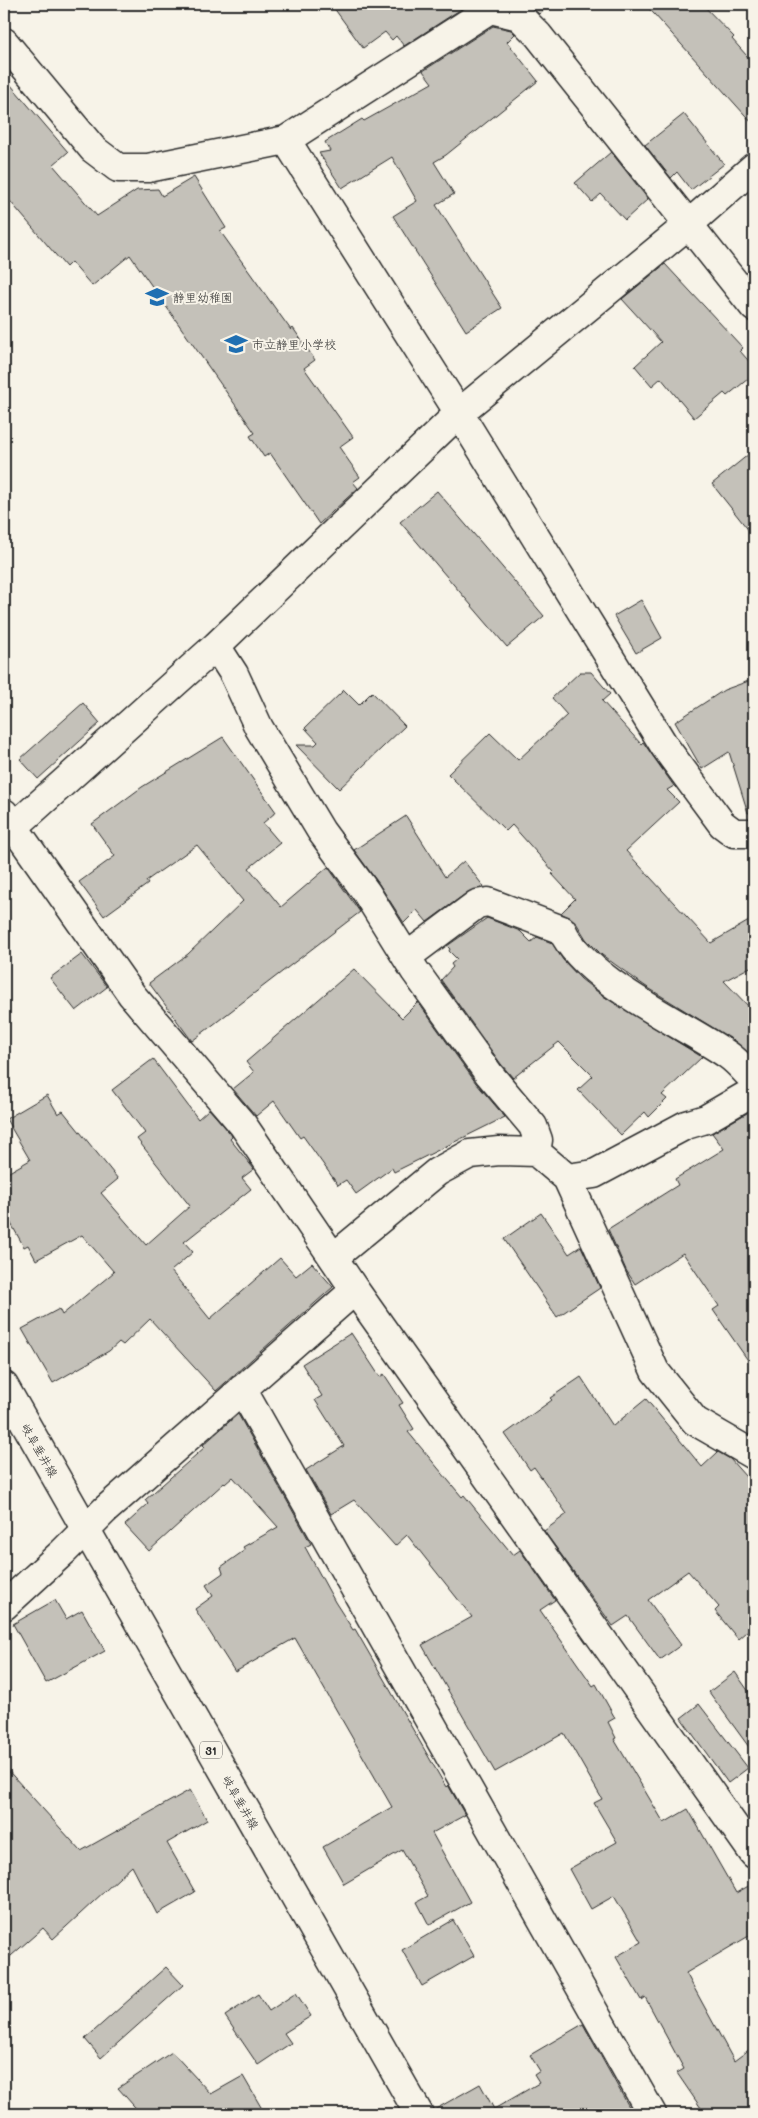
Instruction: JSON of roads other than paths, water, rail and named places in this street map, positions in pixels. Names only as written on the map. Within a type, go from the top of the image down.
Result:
[{"type":"street","points":[[4,42],[93,149],[118,168],[148,168],[286,140],[490,9],[519,16],[538,35],[754,307]]},
{"type":"street","points":[[286,140],[459,413],[665,747],[722,824],[734,833],[754,833]]},
{"type":"street","points":[[754,167],[689,224],[459,413],[216,646],[10,829],[132,994],[243,1125],[355,1290],[754,1854]]},
{"type":"street","points":[[216,646],[234,674],[259,728],[322,830],[366,892],[406,956],[489,1074],[532,1126],[538,1140],[536,1152]]},
{"type":"street","points":[[406,956],[477,904],[488,902],[562,930],[567,941],[607,979],[643,1004],[730,1056],[753,1079],[754,1084]]},
{"type":"street","points":[[566,1178],[594,1174],[686,1124],[706,1119],[754,1091]]},
{"type":"street","points":[[334,1257],[436,1172],[462,1158],[470,1154],[499,1151],[536,1152],[566,1178],[655,1371],[695,1421],[748,1443]]},
{"type":"street","points":[[4,1606],[63,1552],[85,1529],[355,1290]]},
{"type":"street","name":"岐阜垂井線","points":[[4,1386],[419,2114]]},
{"type":"street","points":[[242,1389],[652,2114]]},
{"type":"place","name":"静里幼稚園","points":[[157,297]]},
{"type":"place","name":"市立静里小学校","points":[[236,344]]}]
